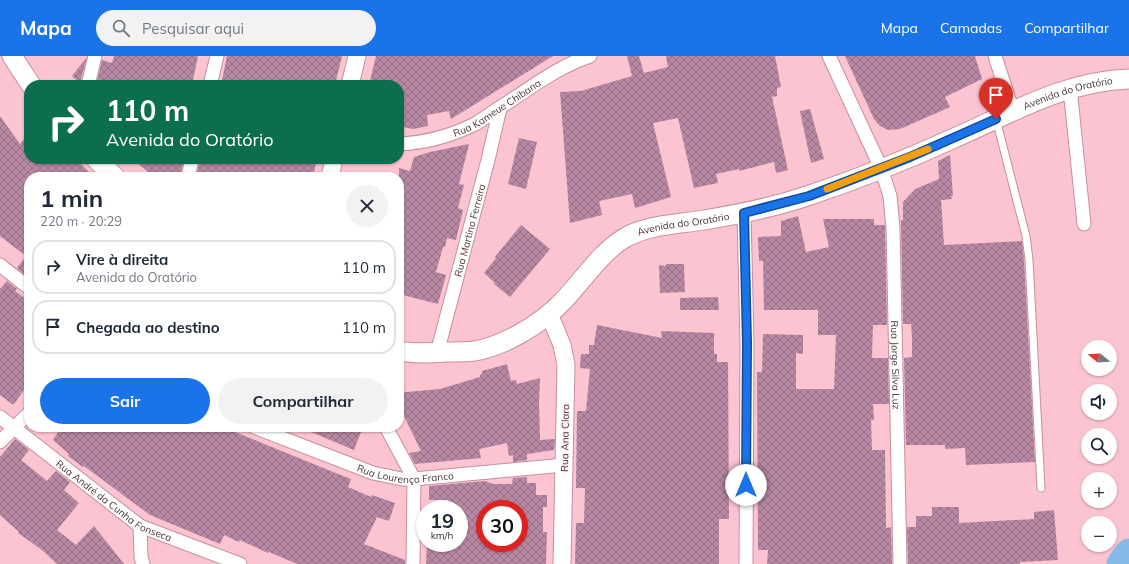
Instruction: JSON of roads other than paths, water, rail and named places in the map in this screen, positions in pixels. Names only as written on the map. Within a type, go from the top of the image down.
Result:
[{"type":"main road","points":[[12,56],[28,80]]},
{"type":"main road","name":"Avenida do Oratório","points":[[404,352],[437,353],[476,350],[505,342],[548,314],[561,303],[603,256],[622,239],[642,230],[744,213],[809,196],[952,140],[1032,102],[1070,88],[1108,80],[1129,79]]},
{"type":"main road","points":[[101,164],[109,172]]},
{"type":"street","points":[[89,80],[95,56]]},
{"type":"street","points":[[211,80],[217,56]]},
{"type":"street","points":[[351,80],[357,56]]},
{"type":"street","name":"Rua Kameue Chibana","points":[[404,144],[412,144],[443,137],[474,124],[567,65],[590,56]]},
{"type":"street","name":"Rua Jorge Silva Luz","points":[[829,56],[881,168],[890,196],[894,228],[900,564]]},
{"type":"street","points":[[995,56],[1004,116]]},
{"type":"street","points":[[1070,88],[1084,224]]},
{"type":"street","name":"Rua Martino Ferreira","points":[[437,353],[486,168],[500,108]]},
{"type":"street","points":[[744,213],[747,343],[746,564]]},
{"type":"street","points":[[0,265],[24,284]]},
{"type":"street","name":"Rua Ana Clara","points":[[548,314],[562,345],[566,365],[562,564]]},
{"type":"street","name":"Rua André da Cunha Fonseca","points":[[0,417],[140,526],[240,564]]},
{"type":"street","points":[[0,442],[24,419]]},
{"type":"street","name":"Rua Lourenço Franco","points":[[267,432],[373,473],[402,479],[564,465]]},
{"type":"street","points":[[389,432],[414,479],[413,564]]},
{"type":"street","points":[[140,526],[141,557],[143,564]]},
{"type":"lane","points":[[1004,116],[1029,260],[1041,488]]},
{"type":"waterway","points":[[1121,564],[1129,553]]}]
